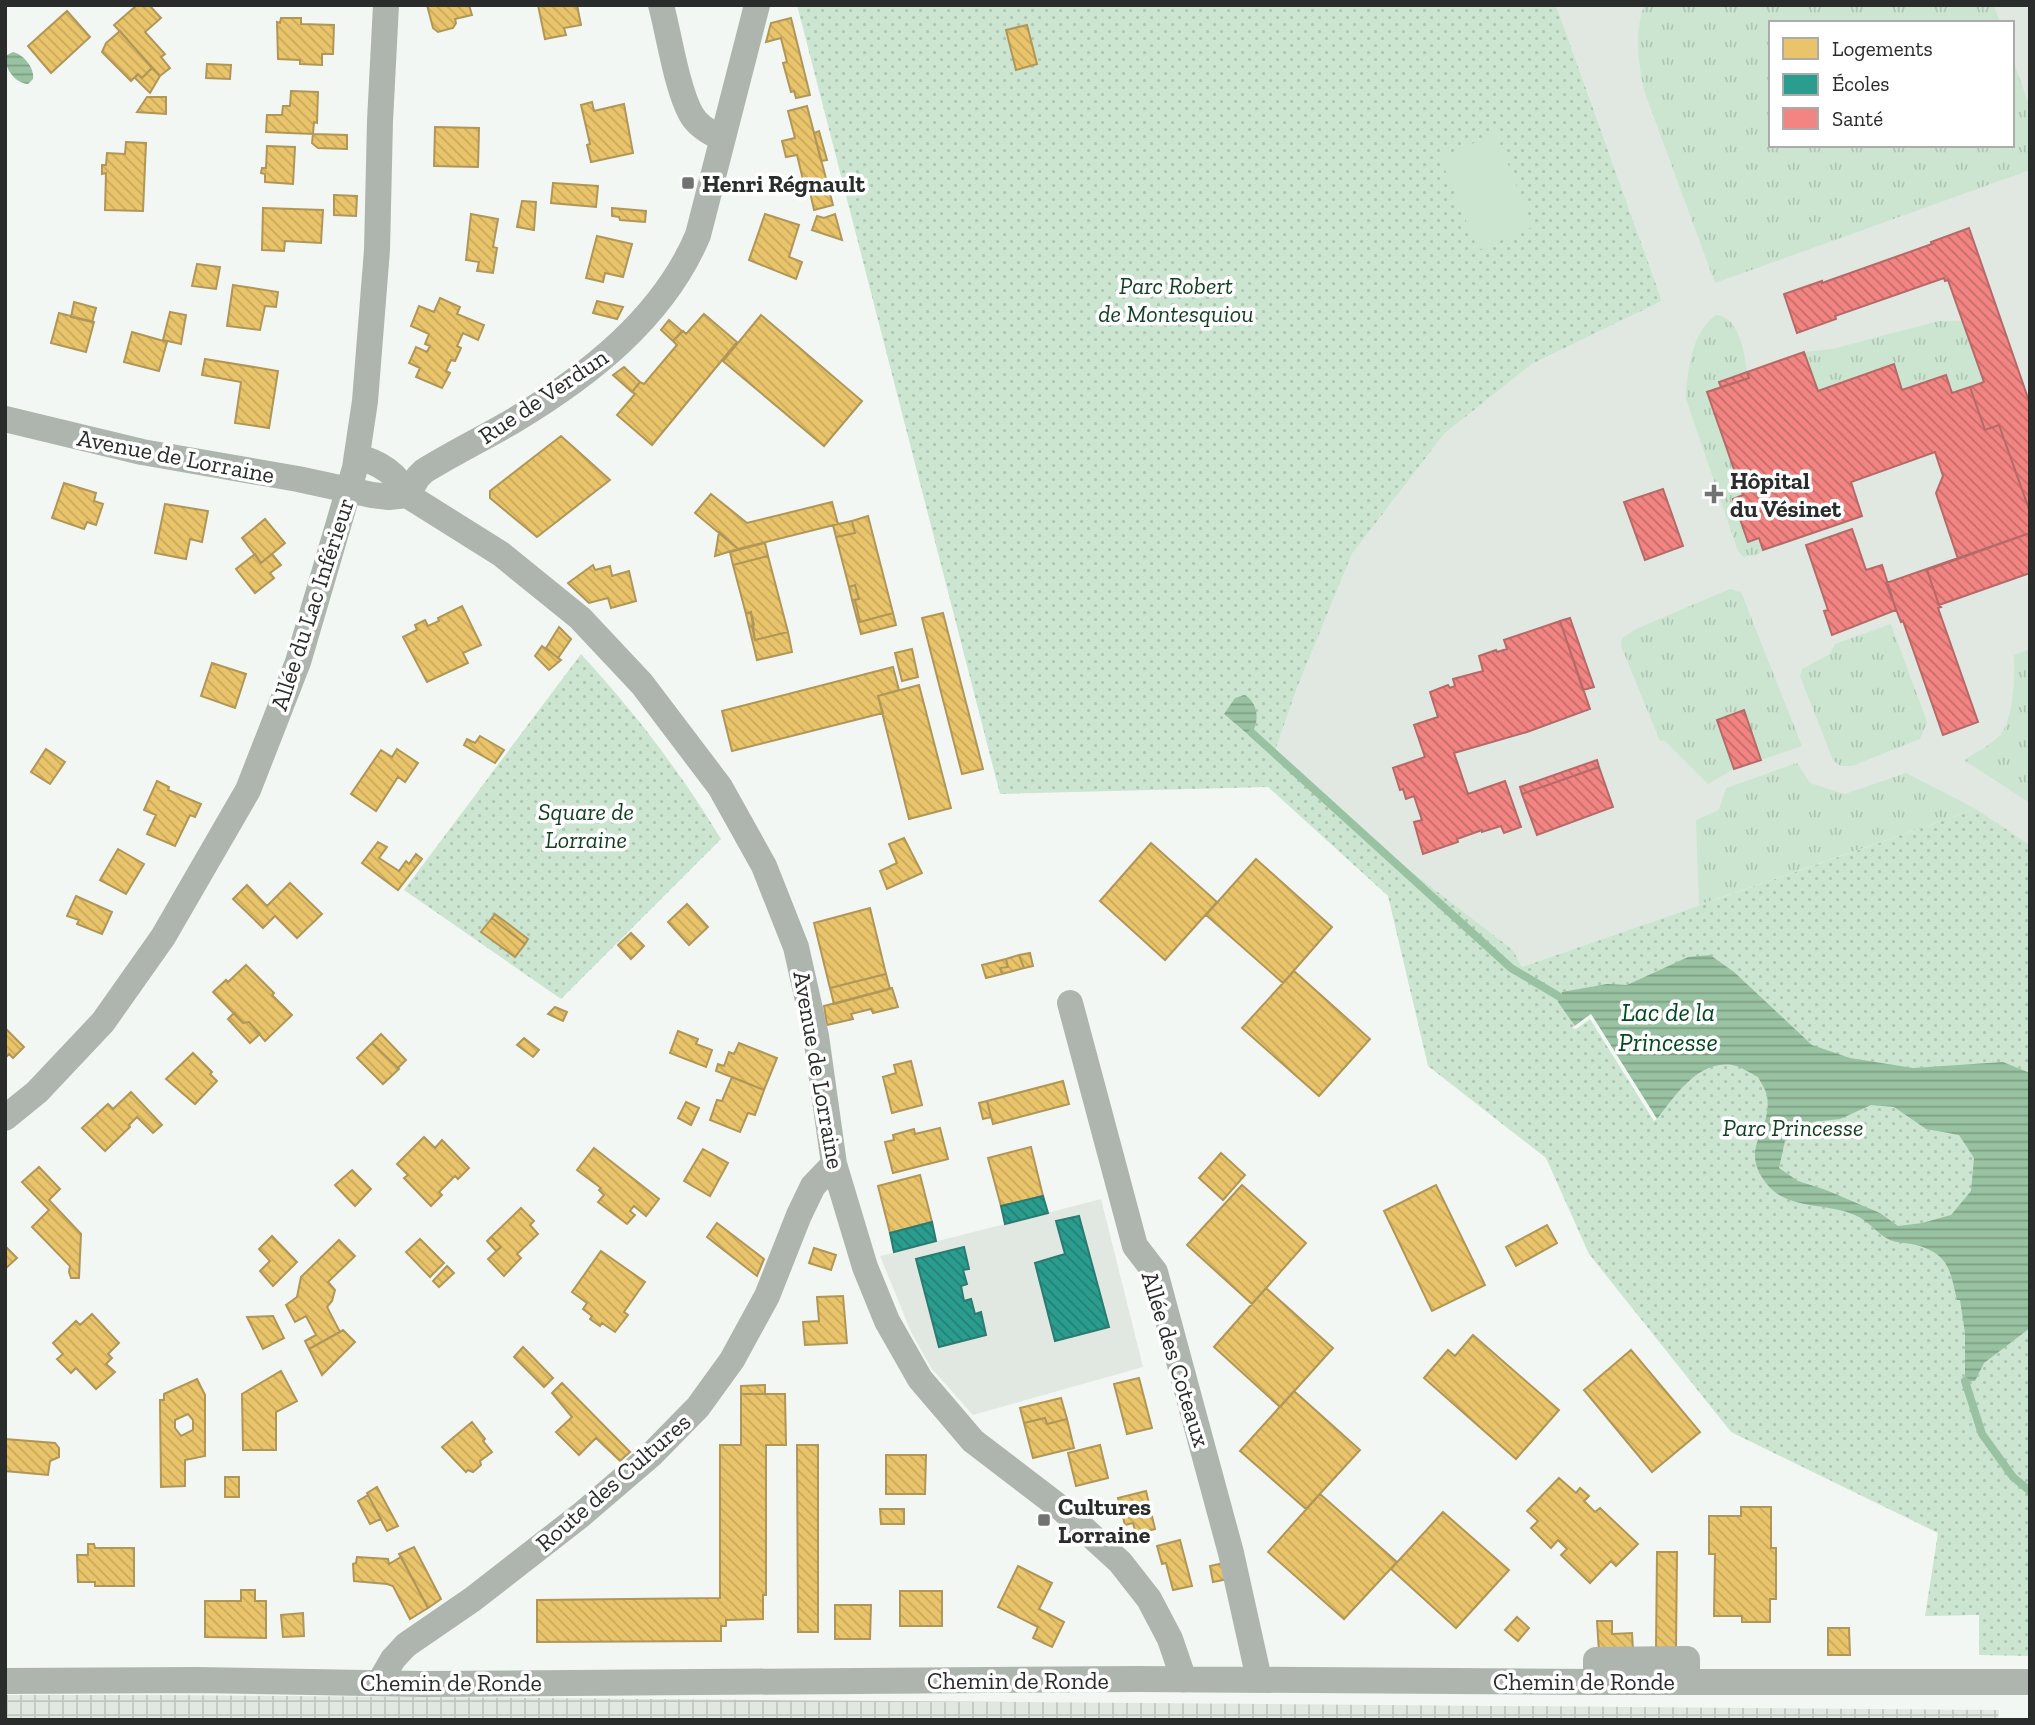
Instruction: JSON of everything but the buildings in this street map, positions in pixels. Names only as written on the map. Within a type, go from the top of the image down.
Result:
[{"type":"street","name":"Allée du Lac Inférieur","points":[[5,1118],[37,1091],[103,1021],[163,937],[248,790],[298,662],[349,489],[357,457],[365,401],[377,250],[386,5]]},
{"type":"street","points":[[661,5],[690,113],[705,129],[721,138]]},
{"type":"street","name":"Rue de Verdun","points":[[407,495],[424,471],[514,420],[581,376],[623,340],[662,298],[689,256],[707,202],[721,138],[757,5]]},
{"type":"street","name":"Avenue de Lorraine","points":[[5,419],[142,452],[389,497],[407,495],[501,555],[580,618],[642,684],[720,787],[764,866],[796,947],[816,1036],[834,1164],[865,1267],[887,1321],[919,1378],[973,1441],[1051,1501],[1120,1562],[1149,1599],[1170,1639],[1184,1679]]},
{"type":"street","points":[[357,457],[378,464],[394,476],[407,495]]},
{"type":"street","name":"Allée des Coteaux","points":[[1070,1003],[1135,1246],[1155,1272],[1231,1553],[1259,1679]]},
{"type":"street","name":"Route des Cultures","points":[[380,1683],[393,1659],[406,1645],[473,1599],[581,1515],[651,1455],[698,1407],[732,1360],[767,1296],[813,1186],[834,1164]]},
{"type":"street","name":"Chemin de Ronde","points":[[5,1681],[380,1683],[1259,1679],[2030,1682]]},
{"type":"shaded area","name":"Hôpital du Vésinet","points":[[1556,5],[2030,5],[2030,845],[1976,809],[1522,967],[1513,950],[1412,872],[1275,751],[1297,688],[1352,554],[1444,434],[1532,364],[1662,301]]},
{"type":"shaded area","points":[[1101,1199],[1143,1367],[973,1415],[932,1369],[912,1334],[880,1256]]},
{"type":"shaded area","points":[[5,1695],[1999,1710],[1998,1720],[5,1720]]},
{"type":"green space","points":[[797,5],[1556,5],[1662,301],[1532,364],[1444,434],[1352,554],[1297,688],[1275,751],[1412,872],[1513,950],[1522,967],[1976,809],[2030,845],[2030,1656],[1979,1655],[1979,1615],[1925,1616],[1938,1533],[1731,1432],[1589,1254],[1546,1158],[1428,1066],[1388,896],[1268,787],[1000,794]]},
{"type":"green space","points":[[1644,5],[1994,5],[1999,21],[1769,21],[1769,147],[2014,147],[2014,63],[2030,107],[2030,170],[1715,283],[1645,93],[1638,49]]},
{"type":"green space","points":[[1496,134],[1533,227],[1478,250],[1440,157]]},
{"type":"green space","points":[[1716,315],[1724,317],[1736,329],[1747,372],[1720,382],[1721,387],[1707,392],[1743,495],[1733,500],[1748,542],[1759,538],[1763,550],[1759,554],[1743,557],[1738,551],[1686,399],[1692,352],[1701,331]]},
{"type":"green space","points":[[1939,321],[1962,321],[1984,382],[1952,393],[1945,375],[1902,390],[1893,364],[1818,391],[1804,352],[1832,349]]},
{"type":"green space","points":[[1730,589],[1741,592],[1802,746],[1761,760],[1744,711],[1717,720],[1734,769],[1708,784],[1664,740],[1660,741],[1621,646],[1622,638],[1636,629]]},
{"type":"green space","points":[[1891,624],[1927,722],[1920,739],[1852,766],[1840,766],[1833,760],[1800,676],[1802,669],[1830,654],[1835,644]]},
{"type":"green space","points":[[2030,649],[2030,803],[1964,760],[1992,742],[2005,728],[2013,696],[2014,655]]},
{"type":"green space","name":"Square de Lorraine","points":[[581,654],[656,743],[721,839],[561,999],[404,890]]},
{"type":"green space","points":[[1797,763],[1810,783],[1845,794],[1906,773],[1976,809],[1699,905],[1696,820],[1719,810],[1726,788]]},
{"type":"water","points":[[13,52],[30,66],[33,79],[28,84],[19,81],[9,70],[5,56]]},
{"type":"water","points":[[1245,695],[1253,703],[1257,714],[1250,736],[1224,714],[1235,698]]},
{"type":"water","name":"Lac de la Princesse","points":[[1710,955],[1734,972],[1812,1045],[1850,1058],[1913,1068],[2003,1062],[2030,1073],[2030,1328],[1984,1363],[1975,1381],[1965,1381],[1965,1333],[1960,1300],[1957,1300],[1950,1272],[1942,1258],[1916,1245],[1890,1240],[1848,1212],[1786,1198],[1766,1183],[1755,1159],[1768,1108],[1766,1094],[1758,1077],[1732,1065],[1708,1068],[1688,1082],[1657,1119],[1591,1014],[1575,1026],[1558,1002],[1562,992],[1607,984],[1627,985],[1688,957]],"holes":[[[1871,1105],[1894,1107],[1926,1129],[1959,1135],[1974,1158],[1971,1191],[1951,1215],[1898,1226],[1880,1213],[1798,1181],[1779,1168],[1785,1141],[1813,1122],[1840,1119]]]},
{"type":"pier","points":[[1591,1014],[1657,1119],[1654,1121],[1590,1019],[1576,1029],[1572,1028]]},
{"type":"waterway","points":[[1252,733],[1511,968],[1560,997]]},
{"type":"waterway","points":[[1965,1381],[1982,1434],[2013,1477],[2030,1491]]},
{"type":"place","name":"Henri Régnault","points":[[688,183]]},
{"type":"place","name":"Hôpital du Vésinet","points":[[1714,494]]},
{"type":"place","name":"Cultures Lorraine","points":[[1044,1520]]},
{"type":"park label","name":"Parc Robert de Montesquiou","points":[[1176,299]]},
{"type":"park label","name":"Parc Princesse","points":[[1793,1127]]}]
